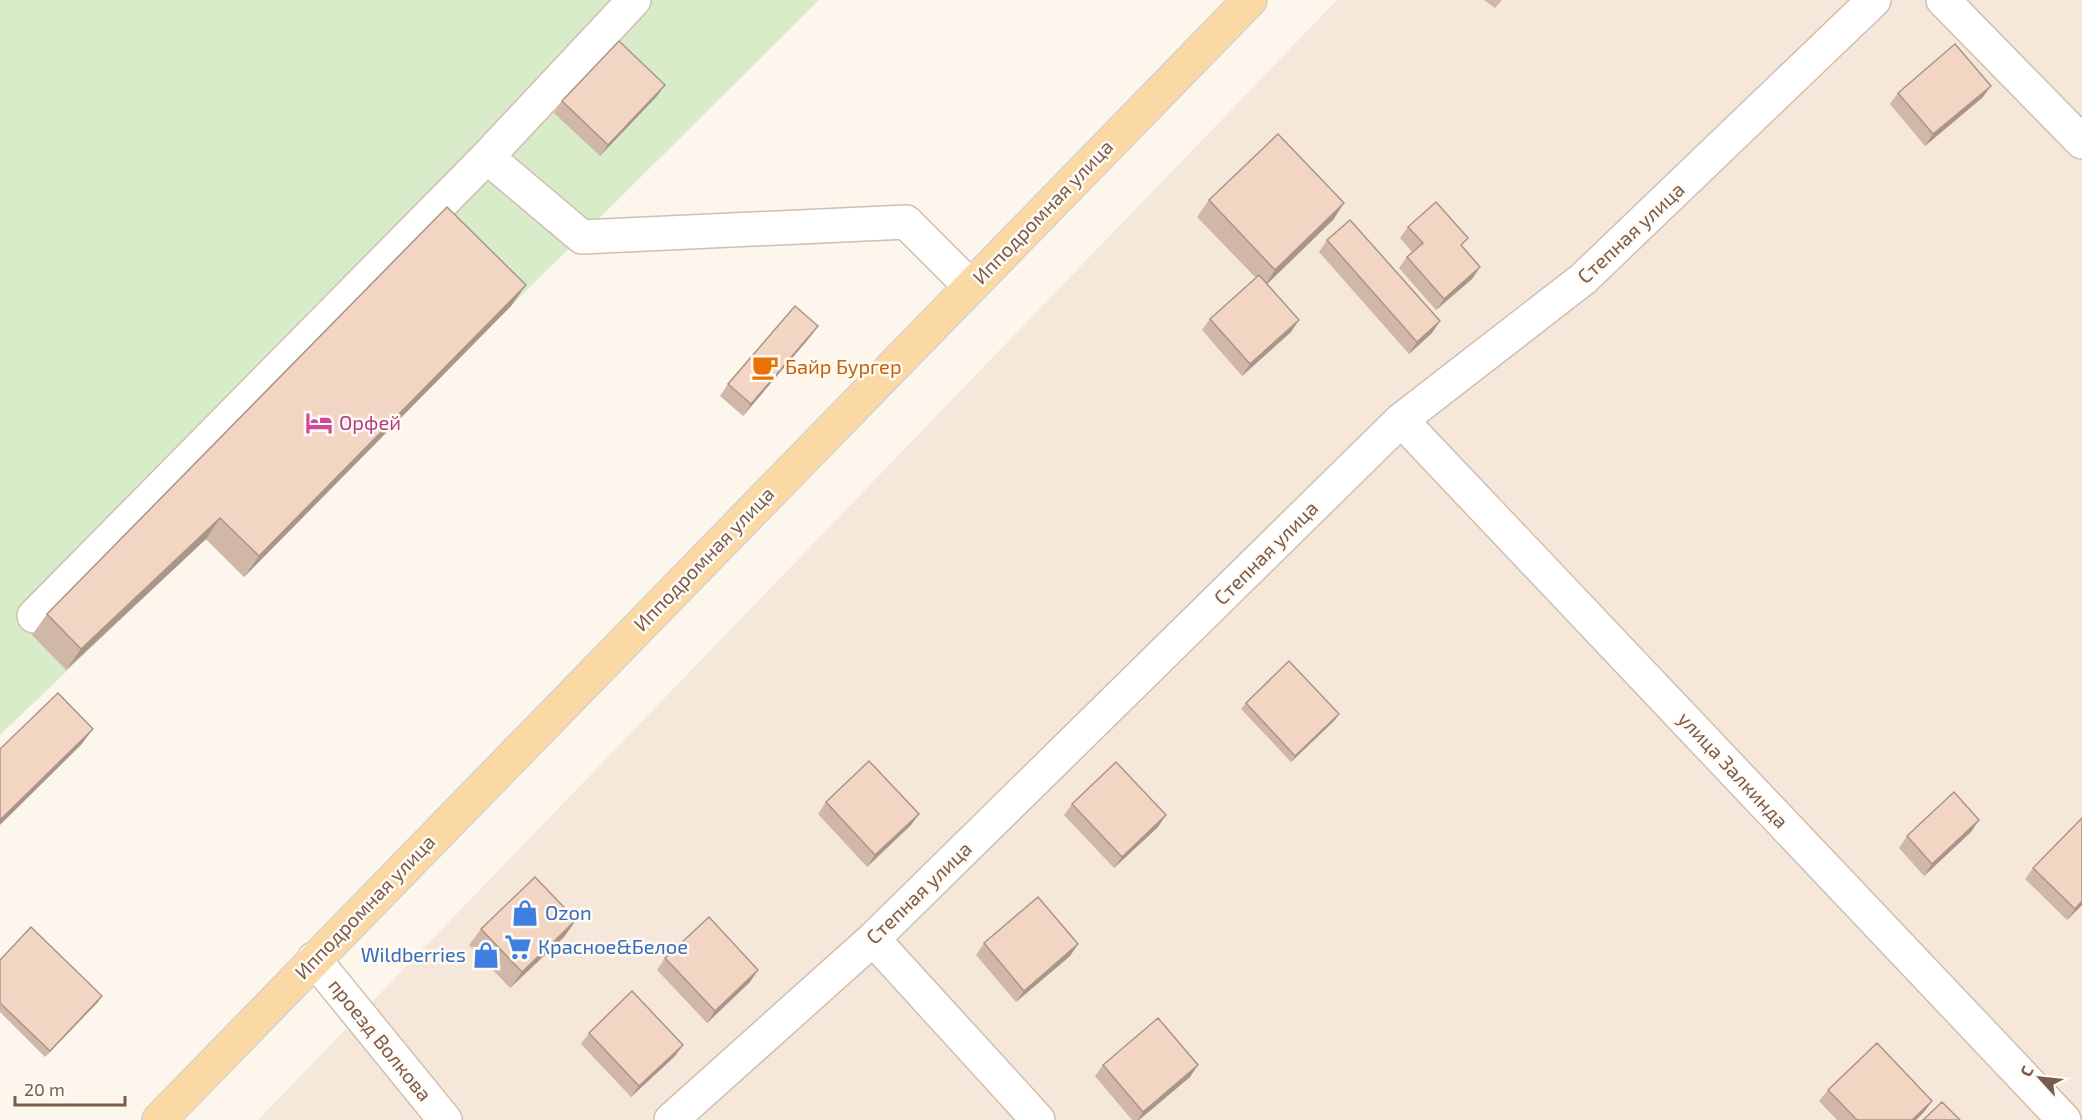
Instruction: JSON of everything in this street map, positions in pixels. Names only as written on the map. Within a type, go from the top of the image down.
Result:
[{"type":"main road","name":"Ипподромная улица","points":[[159,1120],[1250,0]]},
{"type":"street","points":[[34,616],[487,157],[634,0]]},
{"type":"street","name":"Степная улица","points":[[671,1120],[873,939],[1401,420],[1583,279],[1874,0]]},
{"type":"street","points":[[1943,0],[2082,142]]},
{"type":"street","points":[[487,157],[582,237],[906,222],[970,286]]},
{"type":"street","name":"улица Залкинда","points":[[1401,420],[2064,1120]]},
{"type":"street","points":[[873,939],[1038,1120]]},
{"type":"street","name":"проезд Волкова","points":[[314,959],[445,1120]]},
{"type":"shaded area","points":[[1337,0],[2082,0],[2082,1120],[258,1120]]},
{"type":"green space","points":[[0,0],[819,0],[511,306],[244,577],[205,539],[0,735]]},
{"type":"building","points":[[619,41],[665,85],[608,145],[562,101]]},
{"type":"building","points":[[1955,44],[1991,86],[1933,134],[1898,93]]},
{"type":"building","points":[[1278,134],[1344,203],[1275,270],[1209,200]]},
{"type":"building","points":[[1436,202],[1468,238],[1461,245],[1480,267],[1444,299],[1407,257],[1423,243],[1408,227]]},
{"type":"building","name":"Орфей","points":[[447,207],[526,285],[259,556],[220,518],[81,649],[47,614]]},
{"type":"building","points":[[1350,220],[1440,321],[1417,342],[1327,240]]},
{"type":"building","points":[[1259,275],[1299,320],[1250,364],[1210,319]]},
{"type":"building","name":"Байр Бургер","points":[[795,306],[818,326],[751,404],[728,384]]},
{"type":"building","points":[[1289,661],[1339,714],[1295,756],[1246,703]]},
{"type":"building","points":[[58,693],[93,729],[0,820],[0,749]]},
{"type":"building","points":[[869,761],[919,814],[875,855],[826,802]]},
{"type":"building","points":[[1116,762],[1166,815],[1122,857],[1072,804]]},
{"type":"building","points":[[1954,792],[1979,820],[1932,864],[1907,836]]},
{"type":"building","points":[[2082,818],[2082,901],[2075,909],[2033,868]]},
{"type":"building","points":[[535,877],[576,920],[522,972],[481,929]]},
{"type":"building","points":[[1038,897],[1078,944],[1024,991],[984,943]]},
{"type":"building","points":[[709,917],[758,970],[715,1011],[665,958]]},
{"type":"building","points":[[31,927],[102,996],[50,1051],[0,1003],[0,960]]},
{"type":"building","points":[[632,991],[683,1045],[639,1086],[589,1033]]},
{"type":"building","points":[[1158,1018],[1198,1065],[1143,1112],[1103,1065]]},
{"type":"building","points":[[1877,1043],[1932,1101],[1912,1120],[1857,1120],[1828,1090]]},
{"type":"building","points":[[1942,1102],[1960,1120],[1923,1120]]},
{"type":"place","name":"Байр Бургер","points":[[765,367]]},
{"type":"place","name":"Орфей","points":[[319,423]]},
{"type":"place","name":"Ozon","points":[[525,913]]},
{"type":"place","name":"Красное&Белое","points":[[518,947]]},
{"type":"place","name":"Wildberries","points":[[486,955]]}]
